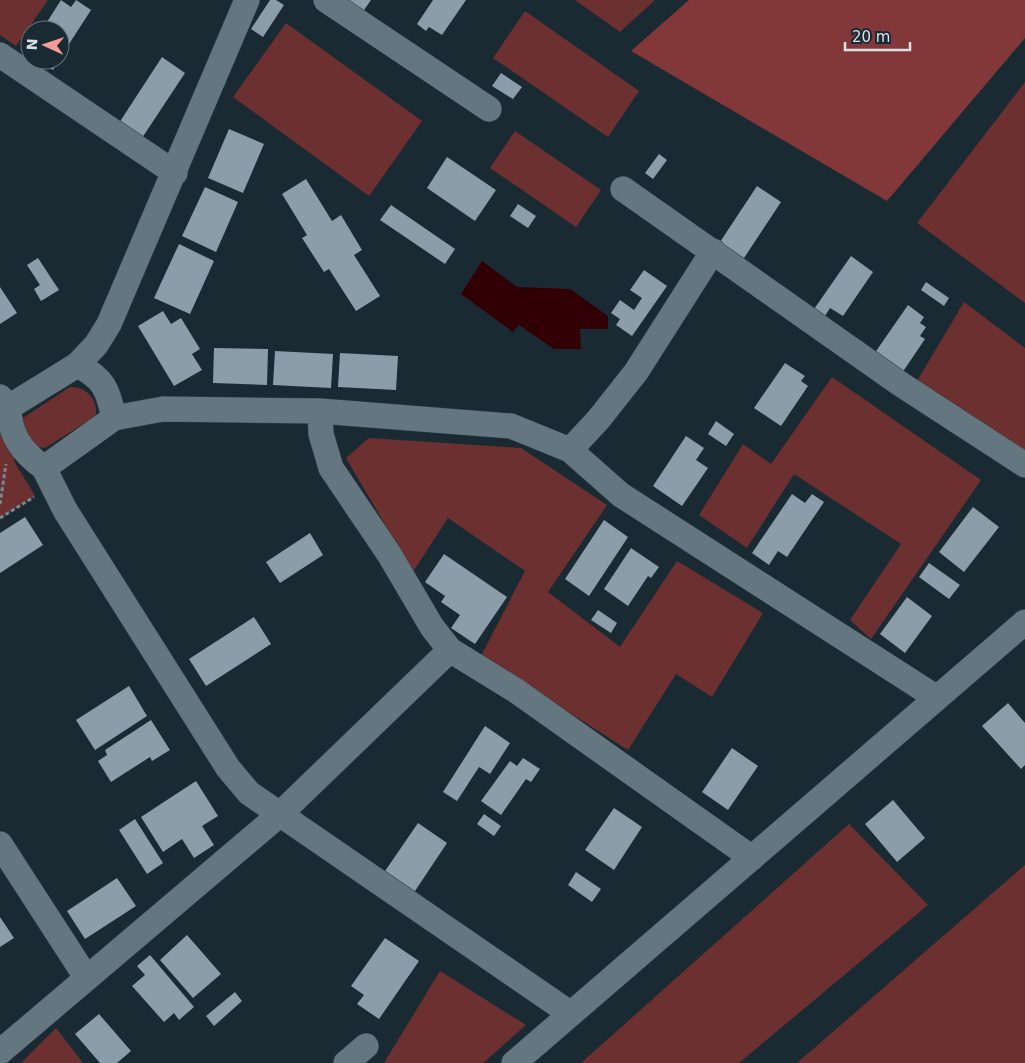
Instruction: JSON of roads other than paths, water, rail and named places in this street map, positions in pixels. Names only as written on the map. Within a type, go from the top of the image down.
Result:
[{"type":"street","points":[[247,0],[175,173],[109,324],[96,345],[77,365],[4,402],[9,422],[20,447],[44,468],[65,510],[228,768],[249,793],[279,815],[332,848],[571,1014]]},
{"type":"street","points":[[326,0],[489,109]]},
{"type":"street","points":[[0,55],[175,173]]},
{"type":"street","points":[[622,189],[899,383],[1025,465]]},
{"type":"street","points":[[570,450],[598,420],[636,372],[713,251]]},
{"type":"street","points":[[77,365],[92,372],[101,381],[109,394],[114,418]]},
{"type":"street","points":[[44,468],[114,418],[163,409],[320,411],[511,426],[570,450],[621,495],[937,698]]},
{"type":"street","points":[[320,411],[322,442],[331,468],[389,554],[432,627],[450,650],[522,695],[752,858]]},
{"type":"street","points":[[514,1063],[1025,622]]},
{"type":"street","points":[[0,1052],[279,815],[450,650]]},
{"type":"street","points":[[0,844],[86,977]]},
{"type":"street","points":[[346,1063],[366,1046]]}]
